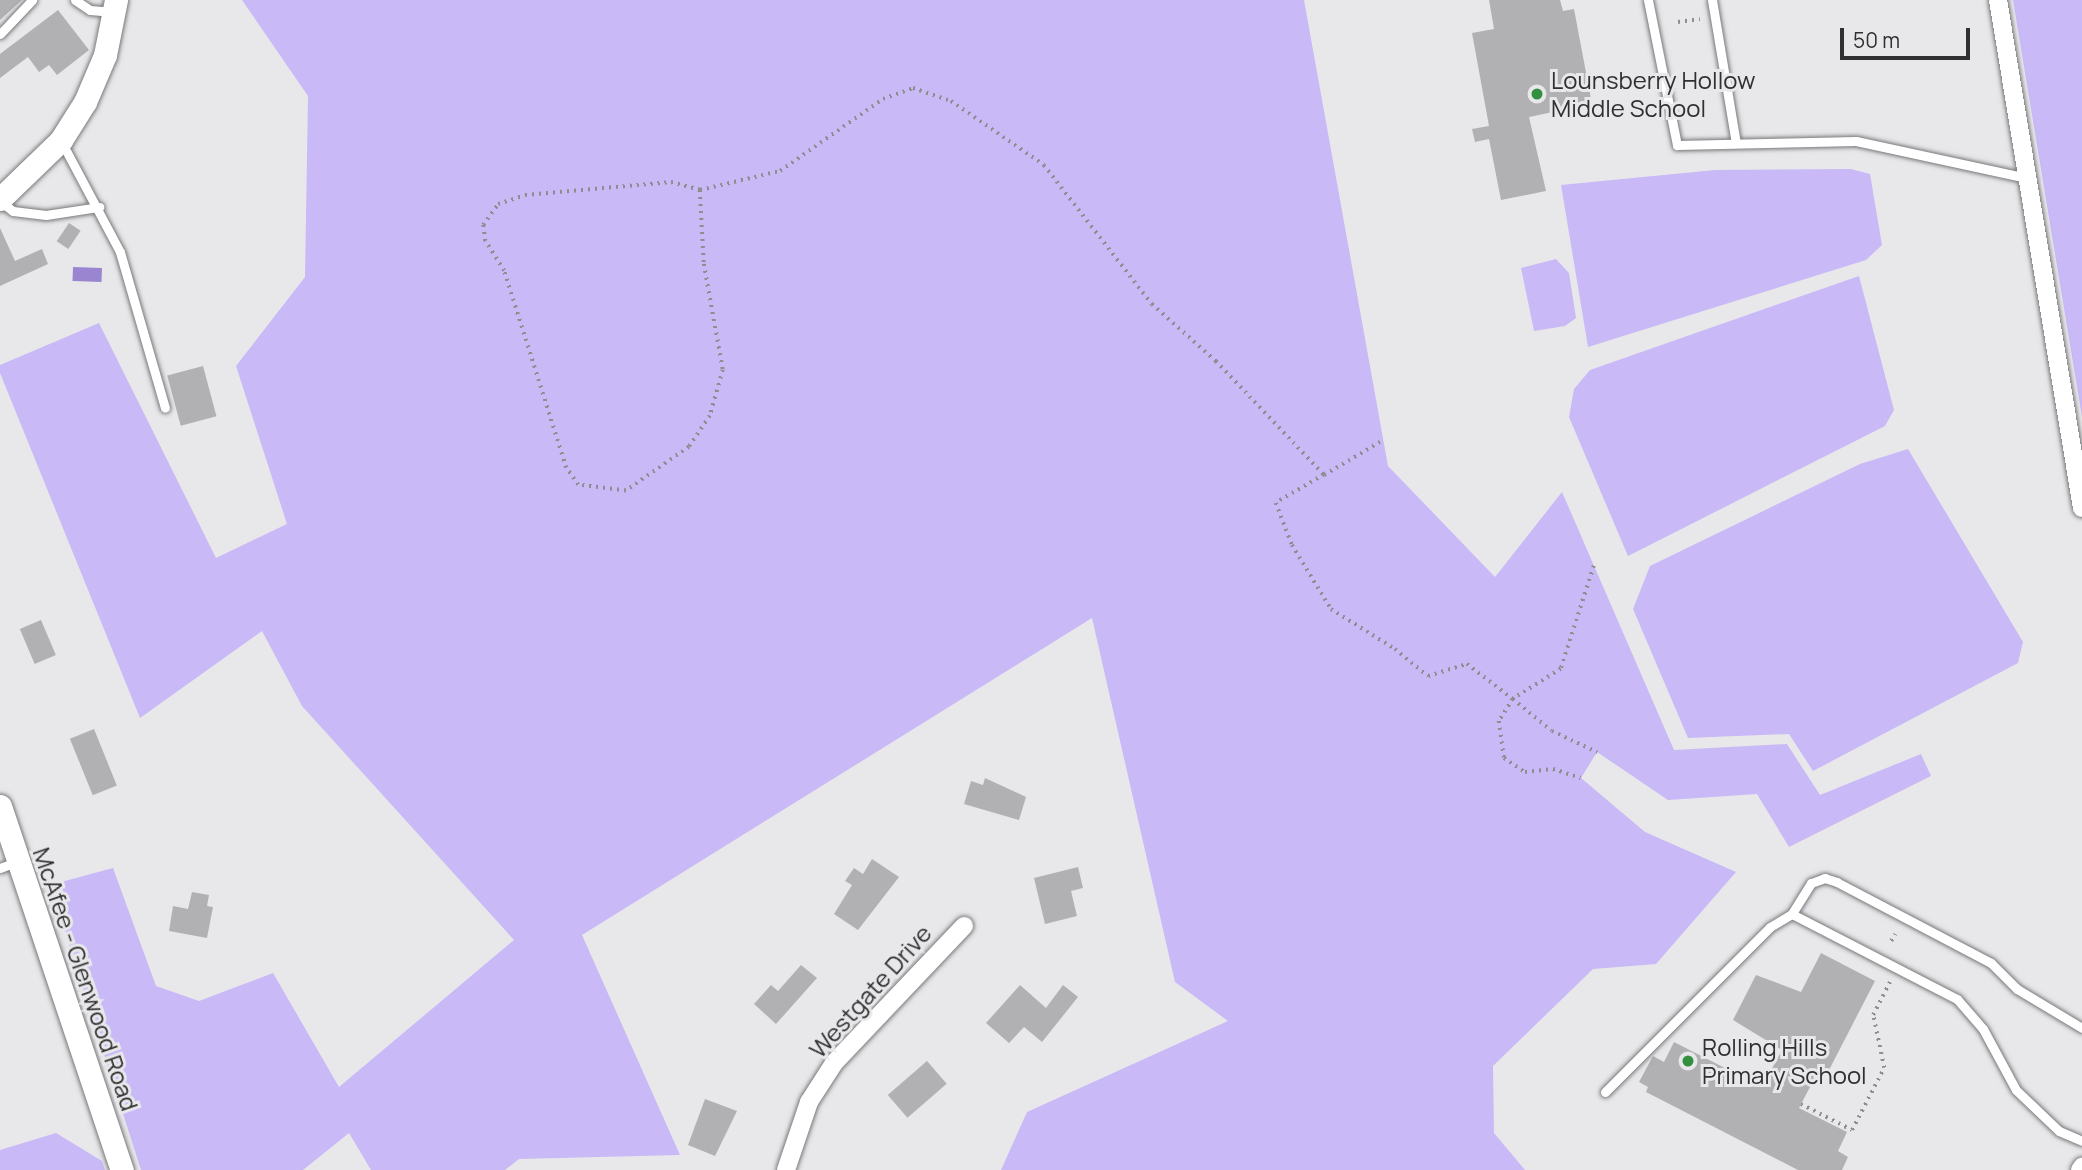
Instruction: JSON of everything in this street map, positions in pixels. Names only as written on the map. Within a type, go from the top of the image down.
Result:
[{"type":"street","points":[[1998,0],[2082,508]]},
{"type":"street","points":[[0,200],[61,140],[85,102],[100,67],[115,6]]},
{"type":"street","name":"McAfee - Glenwood Road","points":[[0,806],[9,865],[122,1170]]},
{"type":"street","name":"Westgate Drive","points":[[786,1170],[809,1102],[834,1063],[964,926]]},
{"type":"lane","points":[[0,34],[32,0]]},
{"type":"lane","points":[[75,0],[90,10],[115,6]]},
{"type":"lane","points":[[1648,0],[1677,145],[1856,141],[2026,178]]},
{"type":"lane","points":[[1712,0],[1735,143]]},
{"type":"lane","points":[[61,140],[99,207],[120,251],[164,408]]},
{"type":"lane","points":[[0,200],[13,211],[46,215],[99,207]]},
{"type":"lane","points":[[1605,1092],[1770,927],[1792,914],[1811,883],[1825,878],[1991,963],[2017,989],[2082,1028]]},
{"type":"lane","points":[[1792,914],[1957,999],[1983,1029],[2016,1090],[2059,1131],[2082,1141]]},
{"type":"path","points":[[1678,22],[1700,19]]},
{"type":"path","points":[[700,190],[704,264],[723,370],[710,416],[689,447],[626,491],[578,485],[566,468],[504,271],[485,241],[483,225],[498,204],[525,195],[671,182],[700,190],[780,171],[883,99],[913,88],[951,100],[1044,165],[1152,304],[1216,361],[1324,475]]},
{"type":"path","points":[[1383,440],[1276,503],[1292,545],[1331,609],[1395,649],[1428,676],[1467,664],[1552,731],[1597,752]]},
{"type":"path","points":[[1581,778],[1553,769],[1525,772],[1504,758],[1499,721],[1514,699],[1561,669],[1594,566]]},
{"type":"path","points":[[1891,942],[1895,934]]},
{"type":"path","points":[[1801,1104],[1852,1130],[1884,1068],[1873,1015],[1890,982]]},
{"type":"shaded area","points":[[242,0],[1304,0],[1388,466],[1495,577],[1562,492],[1674,750],[1787,744],[1820,795],[1921,754],[1931,776],[1789,847],[1757,794],[1668,800],[1597,752],[1581,778],[1645,832],[1736,872],[1656,964],[1593,969],[1493,1066],[1494,1133],[1525,1170],[1001,1170],[1027,1112],[1228,1021],[1175,982],[1092,618],[582,935],[680,1155],[519,1159],[505,1170],[371,1170],[349,1133],[303,1170],[141,1170],[50,885],[113,868],[156,986],[199,1001],[273,973],[339,1087],[514,940],[302,706],[262,631],[140,718],[0,373],[0,365],[99,323],[216,558],[287,524],[236,366],[305,277],[308,96]]},
{"type":"shaded area","points":[[2013,0],[2082,0],[2082,417]]},
{"type":"shaded area","points":[[1851,169],[1870,174],[1882,245],[1866,260],[1588,347],[1561,185],[1715,170]]},
{"type":"shaded area","points":[[1556,259],[1569,273],[1576,318],[1565,326],[1534,331],[1521,268]]},
{"type":"shaded area","points":[[73,267],[102,268],[101,282],[73,281]]},
{"type":"shaded area","points":[[1859,276],[1894,410],[1885,426],[1628,556],[1569,417],[1574,389],[1590,370]]},
{"type":"shaded area","points":[[1908,449],[2023,642],[2018,663],[1813,771],[1789,734],[1688,738],[1633,609],[1650,566],[1860,464]]},
{"type":"shaded area","points":[[56,1133],[102,1161],[105,1170],[0,1170],[0,1150]]},
{"type":"building","points":[[0,0],[22,0],[0,20]]},
{"type":"building","name":"Lounsberry Hollow Middle School","points":[[1489,0],[1560,0],[1563,11],[1574,9],[1592,104],[1529,117],[1546,191],[1501,200],[1489,139],[1475,142],[1472,129],[1489,126],[1472,33],[1494,29]]},
{"type":"building","points":[[58,10],[89,50],[57,75],[49,65],[39,72],[28,57],[0,78],[0,54]]},
{"type":"building","points":[[69,223],[81,231],[68,249],[57,241]]},
{"type":"building","points":[[0,228],[15,261],[42,249],[48,264],[0,286]]},
{"type":"building","points":[[203,366],[216,416],[181,426],[167,376]]},
{"type":"building","points":[[41,620],[56,655],[35,664],[20,629]]},
{"type":"building","points":[[94,729],[117,786],[93,795],[70,739]]},
{"type":"building","points":[[985,778],[1026,797],[1019,820],[964,804],[971,781],[983,785]]},
{"type":"building","points":[[872,859],[899,877],[858,930],[834,914],[852,885],[845,881],[854,868],[863,874]]},
{"type":"building","points":[[1078,867],[1083,888],[1071,891],[1077,916],[1045,924],[1034,878]]},
{"type":"building","points":[[192,892],[209,895],[207,906],[213,907],[207,938],[169,931],[173,906],[188,909]]},
{"type":"building","name":"Rolling Hills Primary School","points":[[1821,953],[1875,981],[1828,1072],[1820,1068],[1799,1108],[1847,1132],[1838,1151],[1848,1157],[1842,1170],[1798,1170],[1646,1092],[1648,1087],[1639,1082],[1653,1056],[1664,1062],[1674,1042],[1762,1087],[1782,1050],[1733,1020],[1756,975],[1801,992]]},
{"type":"building","points":[[801,965],[817,978],[776,1024],[754,1004],[771,985],[778,991]]},
{"type":"building","points":[[1020,985],[1046,1008],[1063,985],[1078,997],[1042,1042],[1024,1027],[1009,1043],[986,1023]]},
{"type":"building","points":[[927,1061],[947,1084],[907,1118],[888,1095]]},
{"type":"building","points":[[705,1099],[737,1111],[715,1156],[688,1145]]},
{"type":"place","name":"Lounsberry Hollow Middle School","points":[[1537,94]]},
{"type":"place","name":"Rolling Hills Primary School","points":[[1688,1061]]}]
